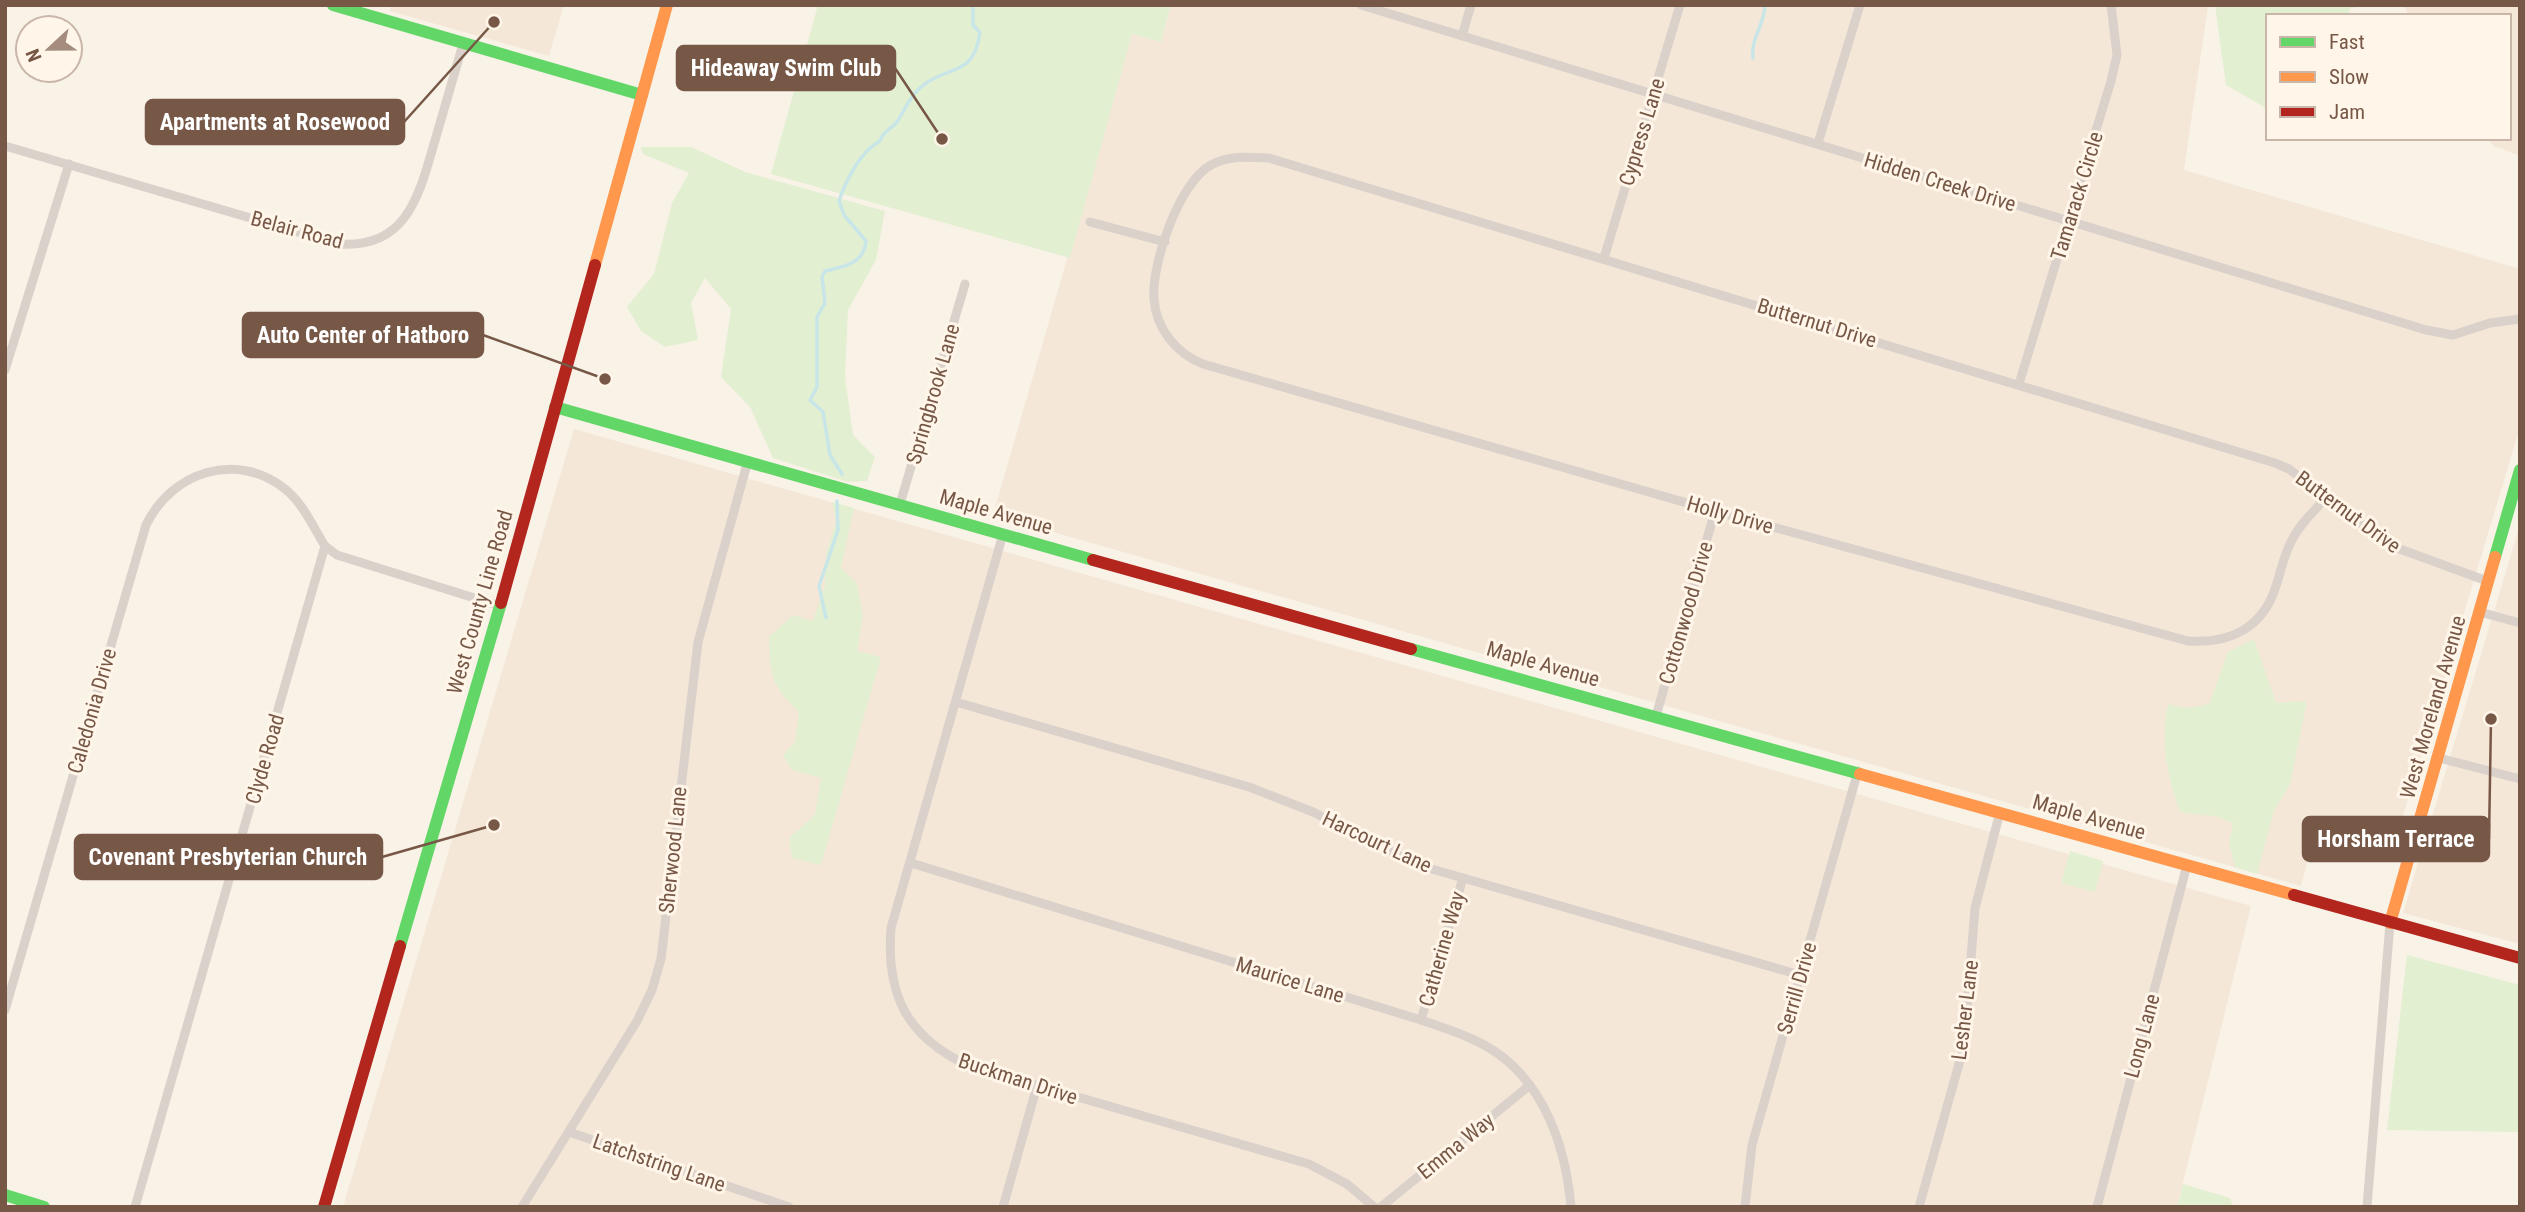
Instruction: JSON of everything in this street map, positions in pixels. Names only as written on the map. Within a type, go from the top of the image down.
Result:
[{"type":"street","points":[[332,5],[642,95]]},
{"type":"street","name":"West County Line Road","points":[[324,1207],[500,606],[667,5]]},
{"type":"street","name":"Hidden Creek Drive","points":[[1361,5],[2426,330],[2453,335],[2490,323],[2520,319]]},
{"type":"street","points":[[1462,36],[1471,5]]},
{"type":"street","name":"Cypress Lane","points":[[1604,258],[1680,5]]},
{"type":"street","points":[[1818,144],[1860,5]]},
{"type":"street","name":"Tamarack Circle","points":[[2019,384],[2115,67],[2111,5]]},
{"type":"street","name":"Belair Road","points":[[5,146],[339,244],[376,240],[398,225],[414,205],[463,44]]},
{"type":"street","name":"Butternut Drive","points":[[1165,242],[1181,198],[1198,174],[1224,159],[1269,158],[2275,463],[2289,469],[2397,549],[2487,580]]},
{"type":"street","points":[[5,370],[69,164]]},
{"type":"street","points":[[1090,222],[1165,242]]},
{"type":"street","name":"Holly Drive","points":[[1165,242],[1155,284],[1156,311],[1174,346],[1192,360],[1715,511],[2189,641],[2203,642],[2242,633],[2263,613],[2273,596],[2291,541],[2326,498]]},
{"type":"street","name":"Springbrook Lane","points":[[900,504],[965,284]]},
{"type":"street","name":"Maple Avenue","points":[[555,407],[747,464],[900,504],[2520,958]]},
{"type":"street","name":"Sherwood Lane","points":[[522,1207],[637,1021],[652,990],[661,959],[698,642],[747,464]]},
{"type":"street","name":"Caledonia Drive","points":[[5,1010],[146,525],[160,500],[188,478],[212,471],[241,471],[264,477],[286,490],[301,506],[325,546]]},
{"type":"street","name":"West Moreland Avenue","points":[[2367,1207],[2390,923],[2519,473]]},
{"type":"street","name":"Cottonwood Drive","points":[[1657,716],[1715,511]]},
{"type":"street","name":"Buckman Drive","points":[[1003,534],[891,928],[893,984],[907,1017],[917,1031],[944,1054],[967,1065],[1308,1164],[1347,1184],[1374,1207]]},
{"type":"street","points":[[325,546],[337,555],[500,606]]},
{"type":"street","name":"Clyde Road","points":[[135,1207],[325,546]]},
{"type":"street","points":[[2480,612],[2520,623]]},
{"type":"street","name":"Harcourt Lane","points":[[956,702],[1249,787],[1313,812],[1418,865],[1800,975]]},
{"type":"street","points":[[2439,758],[2520,779]]},
{"type":"street","name":"Serrill Drive","points":[[1745,1207],[1752,1145],[1858,771]]},
{"type":"street","name":"Lesher Lane","points":[[1919,1207],[1964,1046],[1975,908],[2000,812]]},
{"type":"street","name":"Maurice Lane","points":[[911,863],[1421,1020],[1484,1045],[1513,1067],[1542,1101],[1562,1147],[1571,1207]]},
{"type":"street","name":"Long Lane","points":[[2097,1207],[2187,864]]},
{"type":"street","name":"Catherine Way","points":[[1421,1020],[1463,878]]},
{"type":"street","name":"Emma Way","points":[[1381,1207],[1530,1085]]},
{"type":"street","points":[[1003,1207],[1037,1086]]},
{"type":"street","name":"Latchstring Lane","points":[[569,1132],[789,1207]]},
{"type":"street","points":[[5,1195],[44,1207]]},
{"type":"shaded area","points":[[391,5],[564,5],[549,56],[390,11]]},
{"type":"shaded area","points":[[1171,5],[2208,5],[2184,170],[2520,269],[2520,427],[2393,849],[2317,825],[2301,886],[993,515],[1132,34],[1161,42]]},
{"type":"shaded area","points":[[2404,5],[2520,5],[2520,156],[2494,146],[2489,140],[2511,140],[2511,14],[2408,14]]},
{"type":"shaded area","points":[[574,429],[2251,906],[2177,1207],[343,1207]]},
{"type":"shaded area","points":[[2520,525],[2520,944],[2403,913]]},
{"type":"green space","points":[[818,5],[1171,5],[1161,42],[1132,34],[1070,258],[771,174]]},
{"type":"green space","points":[[2215,5],[2375,5],[2351,8],[2348,14],[2266,14],[2266,108],[2226,85]]},
{"type":"green space","points":[[640,147],[691,147],[745,172],[885,211],[876,260],[848,310],[845,377],[853,435],[875,457],[867,481],[848,482],[773,458],[750,407],[721,377],[731,309],[705,278],[691,303],[698,340],[665,347],[641,331],[627,307],[654,274],[672,203],[689,173],[643,154]]},
{"type":"green space","points":[[832,502],[854,508],[841,568],[857,583],[863,615],[857,651],[881,657],[821,865],[792,858],[789,838],[815,815],[821,778],[792,770],[783,755],[795,742],[799,712],[777,687],[770,661],[769,637],[793,615],[813,621],[825,585],[826,554],[836,522]]},
{"type":"green space","points":[[2254,639],[2276,703],[2307,701],[2290,784],[2274,811],[2257,874],[2235,867],[2229,843],[2233,823],[2218,817],[2180,812],[2168,772],[2165,745],[2168,704],[2187,708],[2209,704],[2228,652]]},
{"type":"green space","points":[[2070,851],[2103,861],[2095,892],[2061,883]]},
{"type":"green space","points":[[2407,955],[2520,985],[2520,1132],[2387,1130]]},
{"type":"green space","points":[[2183,1184],[2230,1198],[2233,1207],[2177,1207]]},
{"type":"waterway","points":[[842,474],[830,455],[823,412],[810,400],[817,387],[817,317],[825,303],[822,277],[825,271],[857,260],[866,241],[844,215],[839,201],[860,159],[897,122],[917,91],[940,75],[958,69],[971,58],[977,48],[980,33],[973,25],[973,5]]},
{"type":"waterway","points":[[1753,58],[1754,44],[1765,5]]},
{"type":"waterway","points":[[826,618],[819,586],[838,530],[837,501]]},
{"type":"traffic: fast","points":[[333,5],[642,95]]},
{"type":"traffic: fast","points":[[555,407],[1093,560]]},
{"type":"traffic: fast","points":[[2495,557],[2520,470]]},
{"type":"traffic: fast","points":[[400,946],[501,603]]},
{"type":"traffic: fast","points":[[1411,649],[1860,774]]},
{"type":"traffic: fast","points":[[5,1195],[44,1207]]},
{"type":"traffic: slow","points":[[595,265],[667,5]]},
{"type":"traffic: slow","points":[[2390,923],[2495,557]]},
{"type":"traffic: slow","points":[[1860,774],[2294,895]]},
{"type":"traffic: jam","points":[[501,603],[595,265]]},
{"type":"traffic: jam","points":[[1093,560],[1411,649]]},
{"type":"traffic: jam","points":[[2294,895],[2520,958]]},
{"type":"traffic: jam","points":[[324,1207],[400,946]]},
{"type":"place","name":"Apartments at Rosewood","points":[[494,22]]},
{"type":"place","name":"Hideaway Swim Club","points":[[942,139]]},
{"type":"place","name":"Auto Center of Hatboro","points":[[605,379]]},
{"type":"place","name":"Horsham Terrace","points":[[2491,719]]},
{"type":"place","name":"Covenant Presbyterian Church","points":[[494,825]]}]
